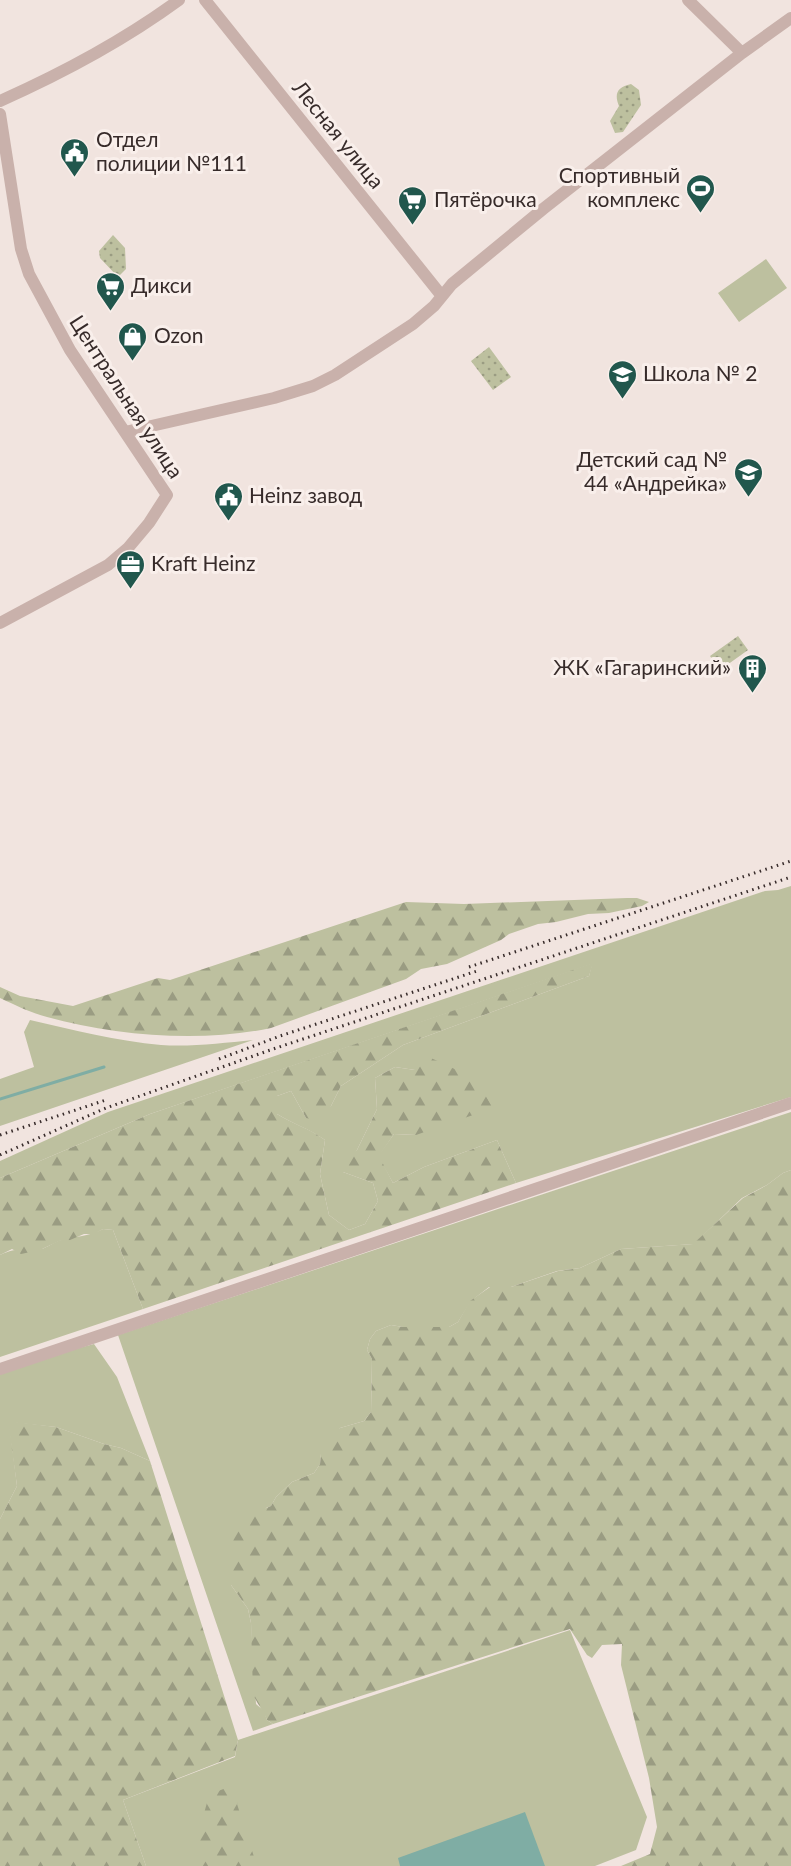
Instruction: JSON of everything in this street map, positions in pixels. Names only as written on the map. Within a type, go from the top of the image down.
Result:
[{"type":"street","points":[[0,101],[79,64],[114,44],[179,0]]},
{"type":"street","name":"Лесная улица","points":[[205,0],[441,295]]},
{"type":"street","points":[[688,0],[742,53]]},
{"type":"street","points":[[125,432],[274,398],[313,386],[335,375],[413,324],[434,306],[441,295],[543,209],[742,53],[791,18]]},
{"type":"street","name":"Центральная улица","points":[[0,114],[26,268],[70,350],[166,495],[149,523],[128,548],[108,565],[0,623]]},
{"type":"street","points":[[0,1369],[791,1103]]},
{"type":"green space","points":[[631,84],[639,90],[641,105],[623,132],[615,133],[610,121],[619,106],[617,95],[620,89]]},
{"type":"green space","points":[[113,235],[125,248],[126,269],[118,277],[100,258],[99,251]]},
{"type":"green space","points":[[766,259],[787,288],[739,322],[718,293]]},
{"type":"green space","points":[[489,347],[511,377],[493,390],[471,361]]},
{"type":"green space","points":[[738,636],[748,650],[720,670],[710,656]]},
{"type":"green space","points":[[791,886],[791,1097],[516,1183],[497,1140],[424,1167],[393,1183],[378,1156],[394,1134],[416,1135],[415,1070],[395,1067],[375,1078],[377,1109],[357,1150],[343,1172],[373,1183],[378,1201],[365,1224],[349,1230],[329,1215],[320,1174],[325,1140],[277,1114],[277,1096],[291,1091],[306,1118],[331,1106],[341,1086],[403,1045],[589,976],[592,964],[150,1114],[0,1178],[0,1161],[108,1112],[765,891]]},
{"type":"green space","points":[[637,898],[649,902],[642,906],[609,913],[588,914],[538,924],[509,934],[501,940],[447,964],[421,969],[406,979],[271,1028],[244,1033],[188,1036],[101,1029],[41,1015],[0,998],[0,987],[20,996],[73,1006],[158,978],[170,980],[406,902],[464,904]]},
{"type":"green space","points":[[593,963],[589,976],[403,1045],[341,1086],[320,1121],[306,1118],[291,1091],[277,1096],[277,1114],[325,1140],[320,1174],[329,1215],[349,1230],[365,1224],[378,1201],[373,1183],[343,1172],[342,1163],[357,1150],[377,1109],[375,1078],[395,1067],[415,1070],[431,1058],[476,1079],[493,1108],[416,1135],[394,1134],[379,1156],[393,1183],[424,1167],[497,1140],[516,1183],[143,1309],[113,1230],[103,1229],[94,1234],[84,1234],[70,1240],[59,1241],[40,1250],[21,1254],[12,1249],[0,1255],[0,1178],[150,1114]]},
{"type":"green space","points":[[30,1020],[112,1038],[161,1045],[195,1045],[253,1040],[0,1126],[0,1079],[34,1067],[24,1032]]},
{"type":"green space","points":[[791,1112],[791,1170],[742,1198],[694,1244],[621,1249],[580,1268],[557,1271],[511,1287],[489,1287],[471,1301],[458,1322],[449,1327],[391,1325],[376,1331],[370,1339],[367,1350],[372,1359],[371,1412],[364,1421],[340,1428],[321,1454],[320,1464],[314,1473],[292,1482],[276,1497],[271,1506],[266,1508],[231,1585],[248,1609],[251,1623],[256,1704],[264,1711],[267,1720],[273,1724],[253,1731],[118,1335]]},
{"type":"green space","points":[[791,1170],[791,1866],[621,1866],[650,1854],[657,1827],[649,1778],[621,1665],[622,1644],[602,1645],[592,1658],[587,1655],[570,1629],[273,1724],[267,1720],[253,1694],[251,1623],[248,1609],[231,1585],[226,1539],[238,1520],[271,1506],[276,1497],[292,1482],[314,1473],[320,1464],[322,1443],[330,1434],[340,1428],[364,1421],[371,1412],[372,1359],[367,1350],[370,1339],[376,1331],[391,1325],[449,1327],[458,1322],[470,1301],[490,1287],[511,1287],[558,1271],[580,1268],[621,1249],[693,1244],[743,1198]]},
{"type":"green space","points":[[103,1229],[113,1230],[143,1309],[0,1357],[0,1255],[12,1250],[43,1248],[58,1241],[92,1234]]},
{"type":"green space","points":[[94,1344],[117,1377],[150,1461],[121,1448],[56,1427],[9,1422],[17,1486],[0,1519],[0,1369]]},
{"type":"green space","points":[[8,1421],[56,1427],[121,1448],[150,1461],[238,1740],[235,1756],[123,1800],[146,1866],[0,1866],[0,1519],[17,1486]]},
{"type":"green space","points":[[570,1630],[647,1817],[636,1850],[595,1866],[146,1866],[123,1800],[235,1757],[238,1740]]},
{"type":"green space","points":[[237,1784],[241,1791],[237,1804],[257,1866],[198,1866],[201,1829],[210,1794]]},
{"type":"water","points":[[525,1812],[545,1866],[400,1866],[398,1858]]},
{"type":"waterway","points":[[0,1099],[104,1067]]},
{"type":"railway","points":[[469,967],[791,861]]},
{"type":"railway","points":[[0,1155],[106,1108],[276,1048],[791,877]]},
{"type":"railway","points":[[219,1059],[280,1036],[480,970]]},
{"type":"railway","points":[[0,1135],[106,1100]]},
{"type":"place","name":"Отдел полиции №111","points":[[75,178]]},
{"type":"place","name":"Спортивный комплекс","points":[[701,214]]},
{"type":"place","name":"Пятёрочка","points":[[413,226]]},
{"type":"place","name":"Дикси","points":[[110,312]]},
{"type":"place","name":"Ozon","points":[[133,362]]},
{"type":"place","name":"Школа № 2","points":[[622,400]]},
{"type":"place","name":"Детский сад № 44 «Андрейка»","points":[[748,498]]},
{"type":"place","name":"Heinz завод","points":[[228,522]]},
{"type":"place","name":"Kraft Heinz","points":[[130,590]]},
{"type":"place","name":"ЖК «Гагаринский»","points":[[752,694]]}]
